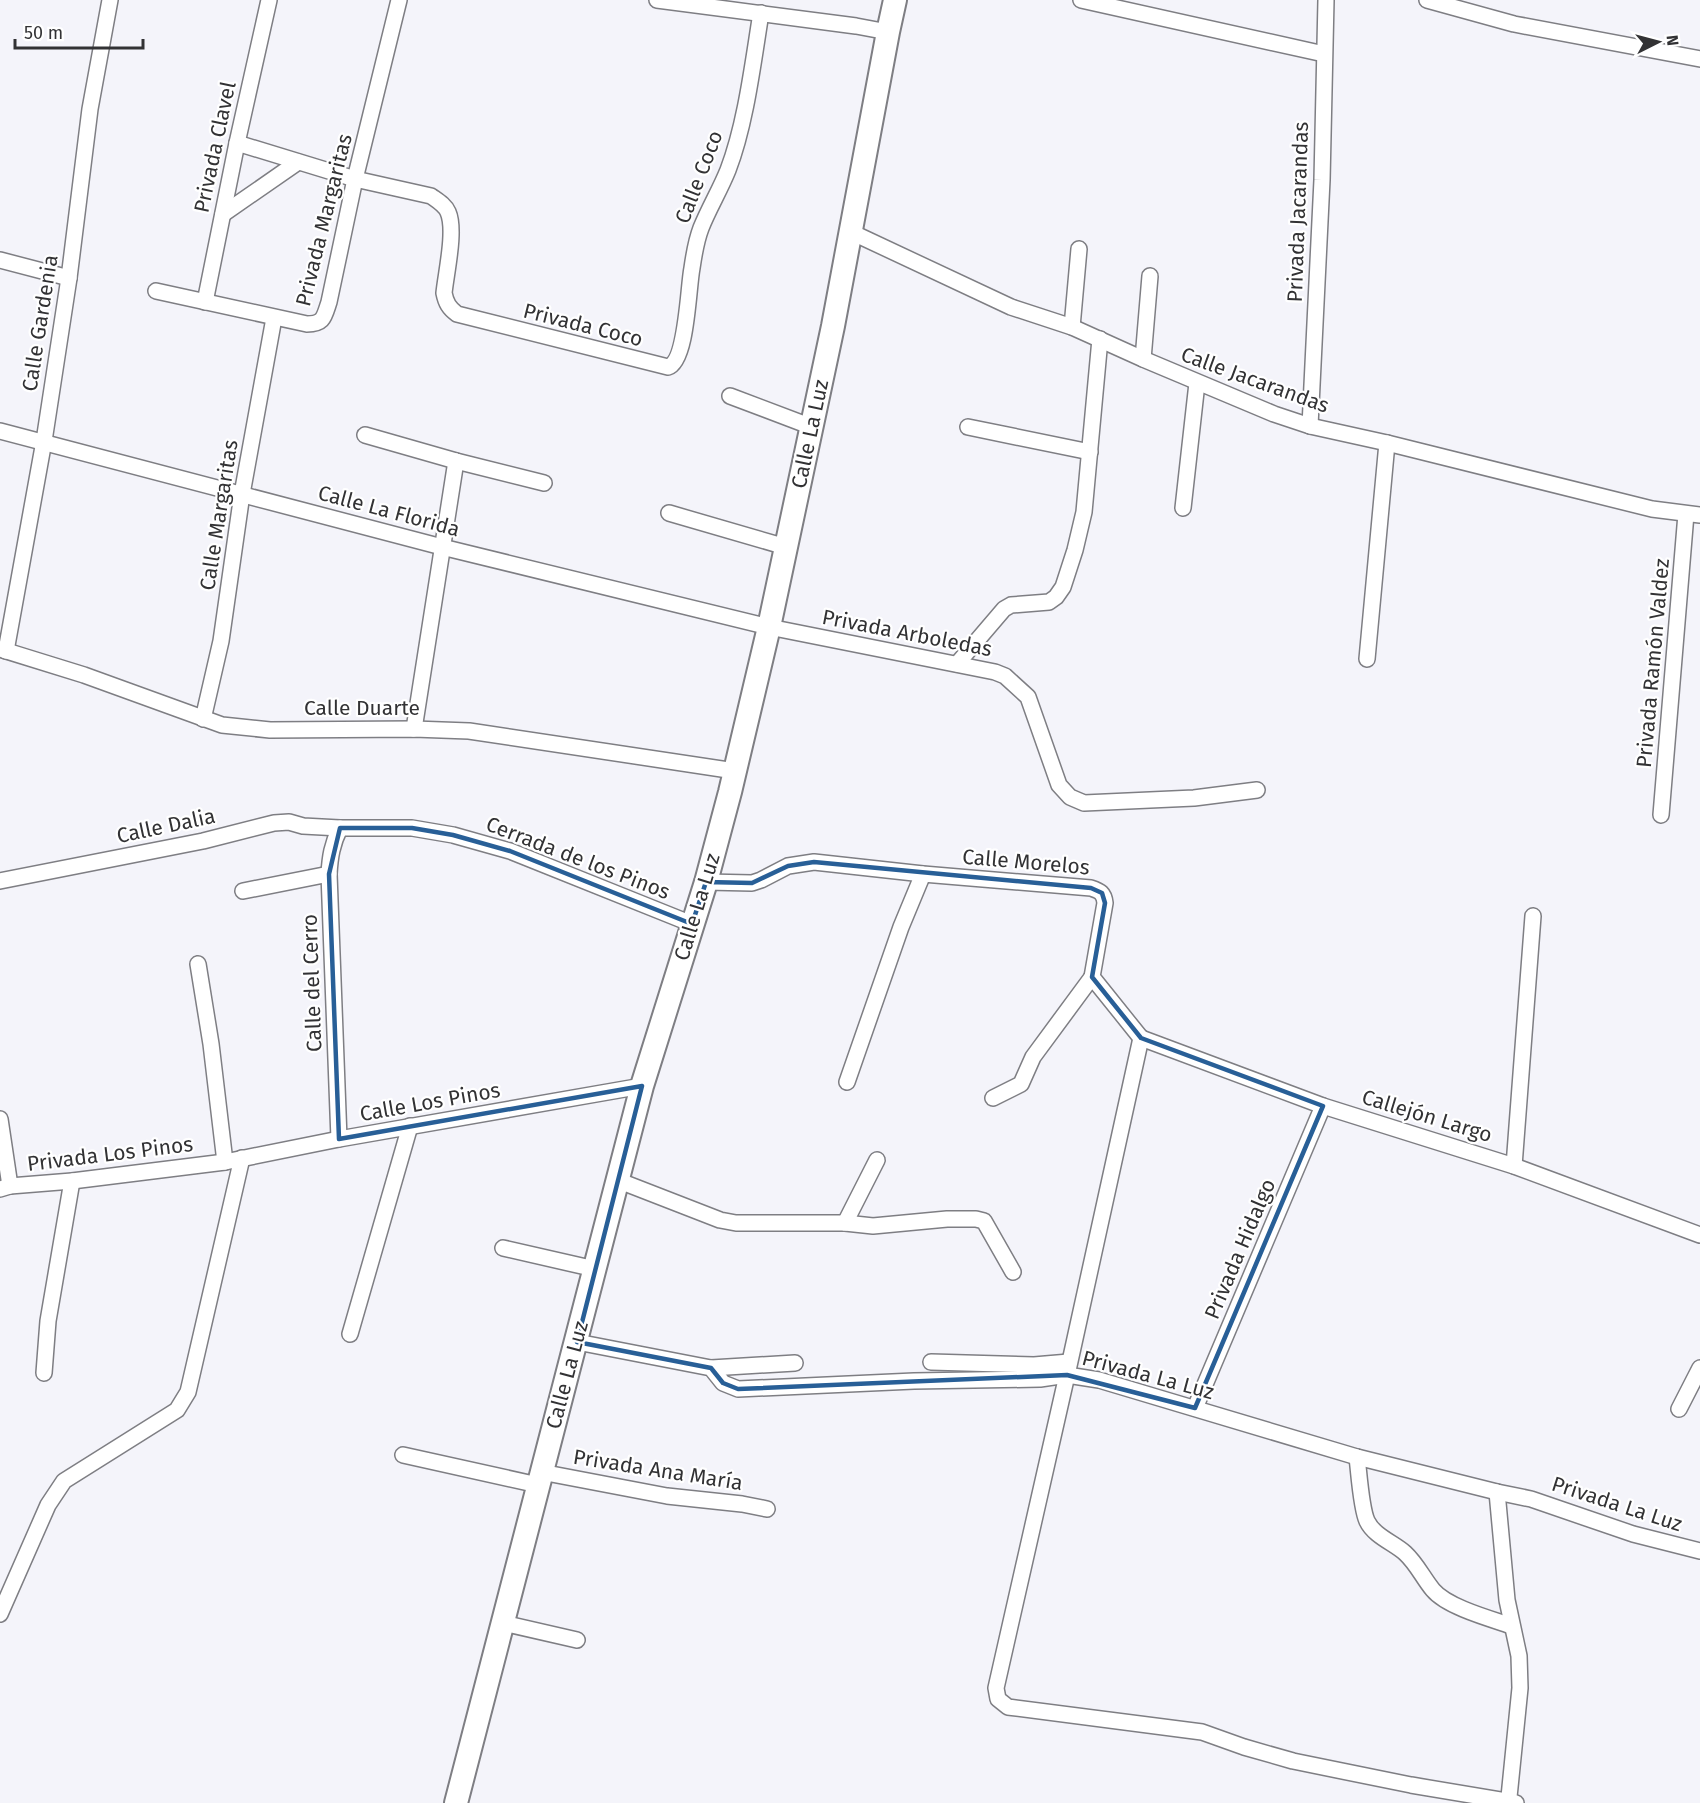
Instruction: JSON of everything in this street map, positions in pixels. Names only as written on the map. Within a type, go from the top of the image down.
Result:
[{"type":"street","name":"Calle Gardenia","points":[[3,650],[44,441],[69,278],[90,109],[110,0]]},
{"type":"street","name":"Privada Clavel","points":[[205,302],[269,0]]},
{"type":"street","name":"Privada Margaritas","points":[[156,291],[307,324],[316,324],[321,321],[329,302],[355,179],[399,0]]},
{"type":"street","points":[[657,0],[888,32]]},
{"type":"street","name":"Calle La Luz","points":[[456,1803],[642,1086],[706,882],[733,782],[812,427],[895,0]]},
{"type":"street","points":[[1081,0],[1324,54]]},
{"type":"street","name":"Privada Jacarandas","points":[[1310,426],[1322,180],[1326,0]]},
{"type":"street","points":[[1427,0],[1514,24],[1700,59]]},
{"type":"street","name":"Calle Coco","points":[[678,356],[686,319],[696,243],[728,170],[745,105],[761,13]]},
{"type":"street","points":[[237,143],[355,179]]},
{"type":"street","points":[[223,213],[298,162]]},
{"type":"street","name":"Privada Coco","points":[[355,179],[431,196],[441,202],[448,211],[451,232],[444,293],[446,302],[457,314],[661,366],[673,365],[678,356]]},
{"type":"street","name":"Calle Jacarandas","points":[[851,232],[1011,307],[1072,327],[1197,383],[1310,426],[1652,509],[1693,515]]},
{"type":"street","points":[[1072,327],[1079,249]]},
{"type":"street","points":[[0,260],[69,278]]},
{"type":"street","points":[[1143,359],[1150,276]]},
{"type":"street","name":"Calle Margaritas","points":[[203,719],[221,640],[242,494],[274,318]]},
{"type":"street","points":[[957,664],[1004,609],[1011,605],[1049,602],[1063,587],[1082,524],[1100,339]]},
{"type":"street","points":[[1183,508],[1197,383]]},
{"type":"street","points":[[730,396],[812,427]]},
{"type":"street","points":[[968,427],[1090,452]]},
{"type":"street","name":"Calle La Florida","points":[[0,430],[442,547],[769,627]]},
{"type":"street","points":[[365,435],[544,483]]},
{"type":"street","points":[[1367,659],[1387,443]]},
{"type":"street","points":[[414,729],[456,461]]},
{"type":"street","points":[[669,513],[786,547]]},
{"type":"street","name":"Privada Ramón Valdez","points":[[1661,815],[1693,515]]},
{"type":"street","name":"Privada Arboledas","points":[[769,627],[957,664],[1005,676],[1028,697],[1059,785],[1070,797],[1084,803],[1194,798],[1257,790]]},
{"type":"street","name":"Calle Duarte","points":[[3,650],[84,675],[222,725],[270,730],[469,731],[733,782]]},
{"type":"street","name":"Calle Dalia","points":[[0,881],[203,841],[274,823],[289,822],[303,826],[340,828]]},
{"type":"street","name":"Calle del Cerro","points":[[339,1139],[329,874],[333,842],[340,828]]},
{"type":"street","name":"Cerrada de los Pinos","points":[[340,828],[412,828],[453,835],[510,850],[692,924]]},
{"type":"street","name":"Calle Morelos","points":[[706,882],[752,883],[788,866],[814,862],[1091,888],[1098,890],[1104,897],[1105,903],[1092,977]]},
{"type":"street","points":[[243,891],[329,874]]},
{"type":"street","points":[[847,1082],[901,927],[923,874]]},
{"type":"street","points":[[1514,1166],[1533,916]]},
{"type":"street","points":[[198,964],[211,1044],[225,1162]]},
{"type":"street","points":[[993,1098],[1021,1084],[1033,1057],[1092,977],[1141,1038],[996,1688],[998,1699],[1008,1707],[1202,1732],[1293,1761],[1411,1785],[1514,1802]]},
{"type":"street","name":"Callejón Largo","points":[[1141,1038],[1323,1106],[1514,1166],[1700,1235]]},
{"type":"street","name":"Calle Los Pinos","points":[[225,1162],[410,1126],[642,1086]]},
{"type":"street","name":"Privada Hidalgo","points":[[1195,1408],[1323,1106]]},
{"type":"street","points":[[0,1119],[5,1187]]},
{"type":"street","points":[[350,1334],[410,1126]]},
{"type":"street","points":[[0,1614],[48,1504],[64,1481],[177,1410],[188,1392],[242,1158]]},
{"type":"street","points":[[845,1223],[877,1160]]},
{"type":"street","name":"Privada Los Pinos","points":[[5,1187],[225,1162]]},
{"type":"street","points":[[617,1180],[720,1220],[736,1223],[845,1223],[873,1226],[948,1219],[976,1219],[984,1221],[1012,1272]]},
{"type":"street","points":[[44,1372],[48,1321],[72,1181]]},
{"type":"street","points":[[502,1248],[595,1269]]},
{"type":"street","name":"Privada La Luz","points":[[577,1342],[711,1368],[723,1383],[738,1389],[914,1381],[1040,1379],[1068,1369],[1357,1457],[1531,1499],[1633,1534],[1700,1551]]},
{"type":"street","points":[[932,1362],[1034,1365],[1068,1369]]},
{"type":"street","points":[[711,1368],[795,1363]]},
{"type":"street","points":[[1679,1408],[1700,1368]]},
{"type":"street","name":"Privada Ana María","points":[[403,1455],[540,1478],[767,1509]]},
{"type":"street","points":[[1357,1457],[1365,1517],[1371,1528],[1406,1554],[1416,1564],[1433,1590],[1442,1598],[1477,1614],[1512,1626]]},
{"type":"street","points":[[1497,1492],[1507,1600],[1519,1656],[1520,1688],[1509,1797],[1514,1802]]},
{"type":"street","points":[[503,1623],[576,1640]]},
{"type":"highlighted area","points":[[340,828],[412,828],[453,835],[510,851],[692,924],[706,882],[752,883],[788,866],[814,862],[1091,888],[1102,893],[1105,903],[1092,977],[1141,1038],[1323,1106],[1195,1408],[1067,1375],[738,1389],[723,1383],[711,1368],[577,1342],[642,1086],[339,1139],[329,874]]}]
